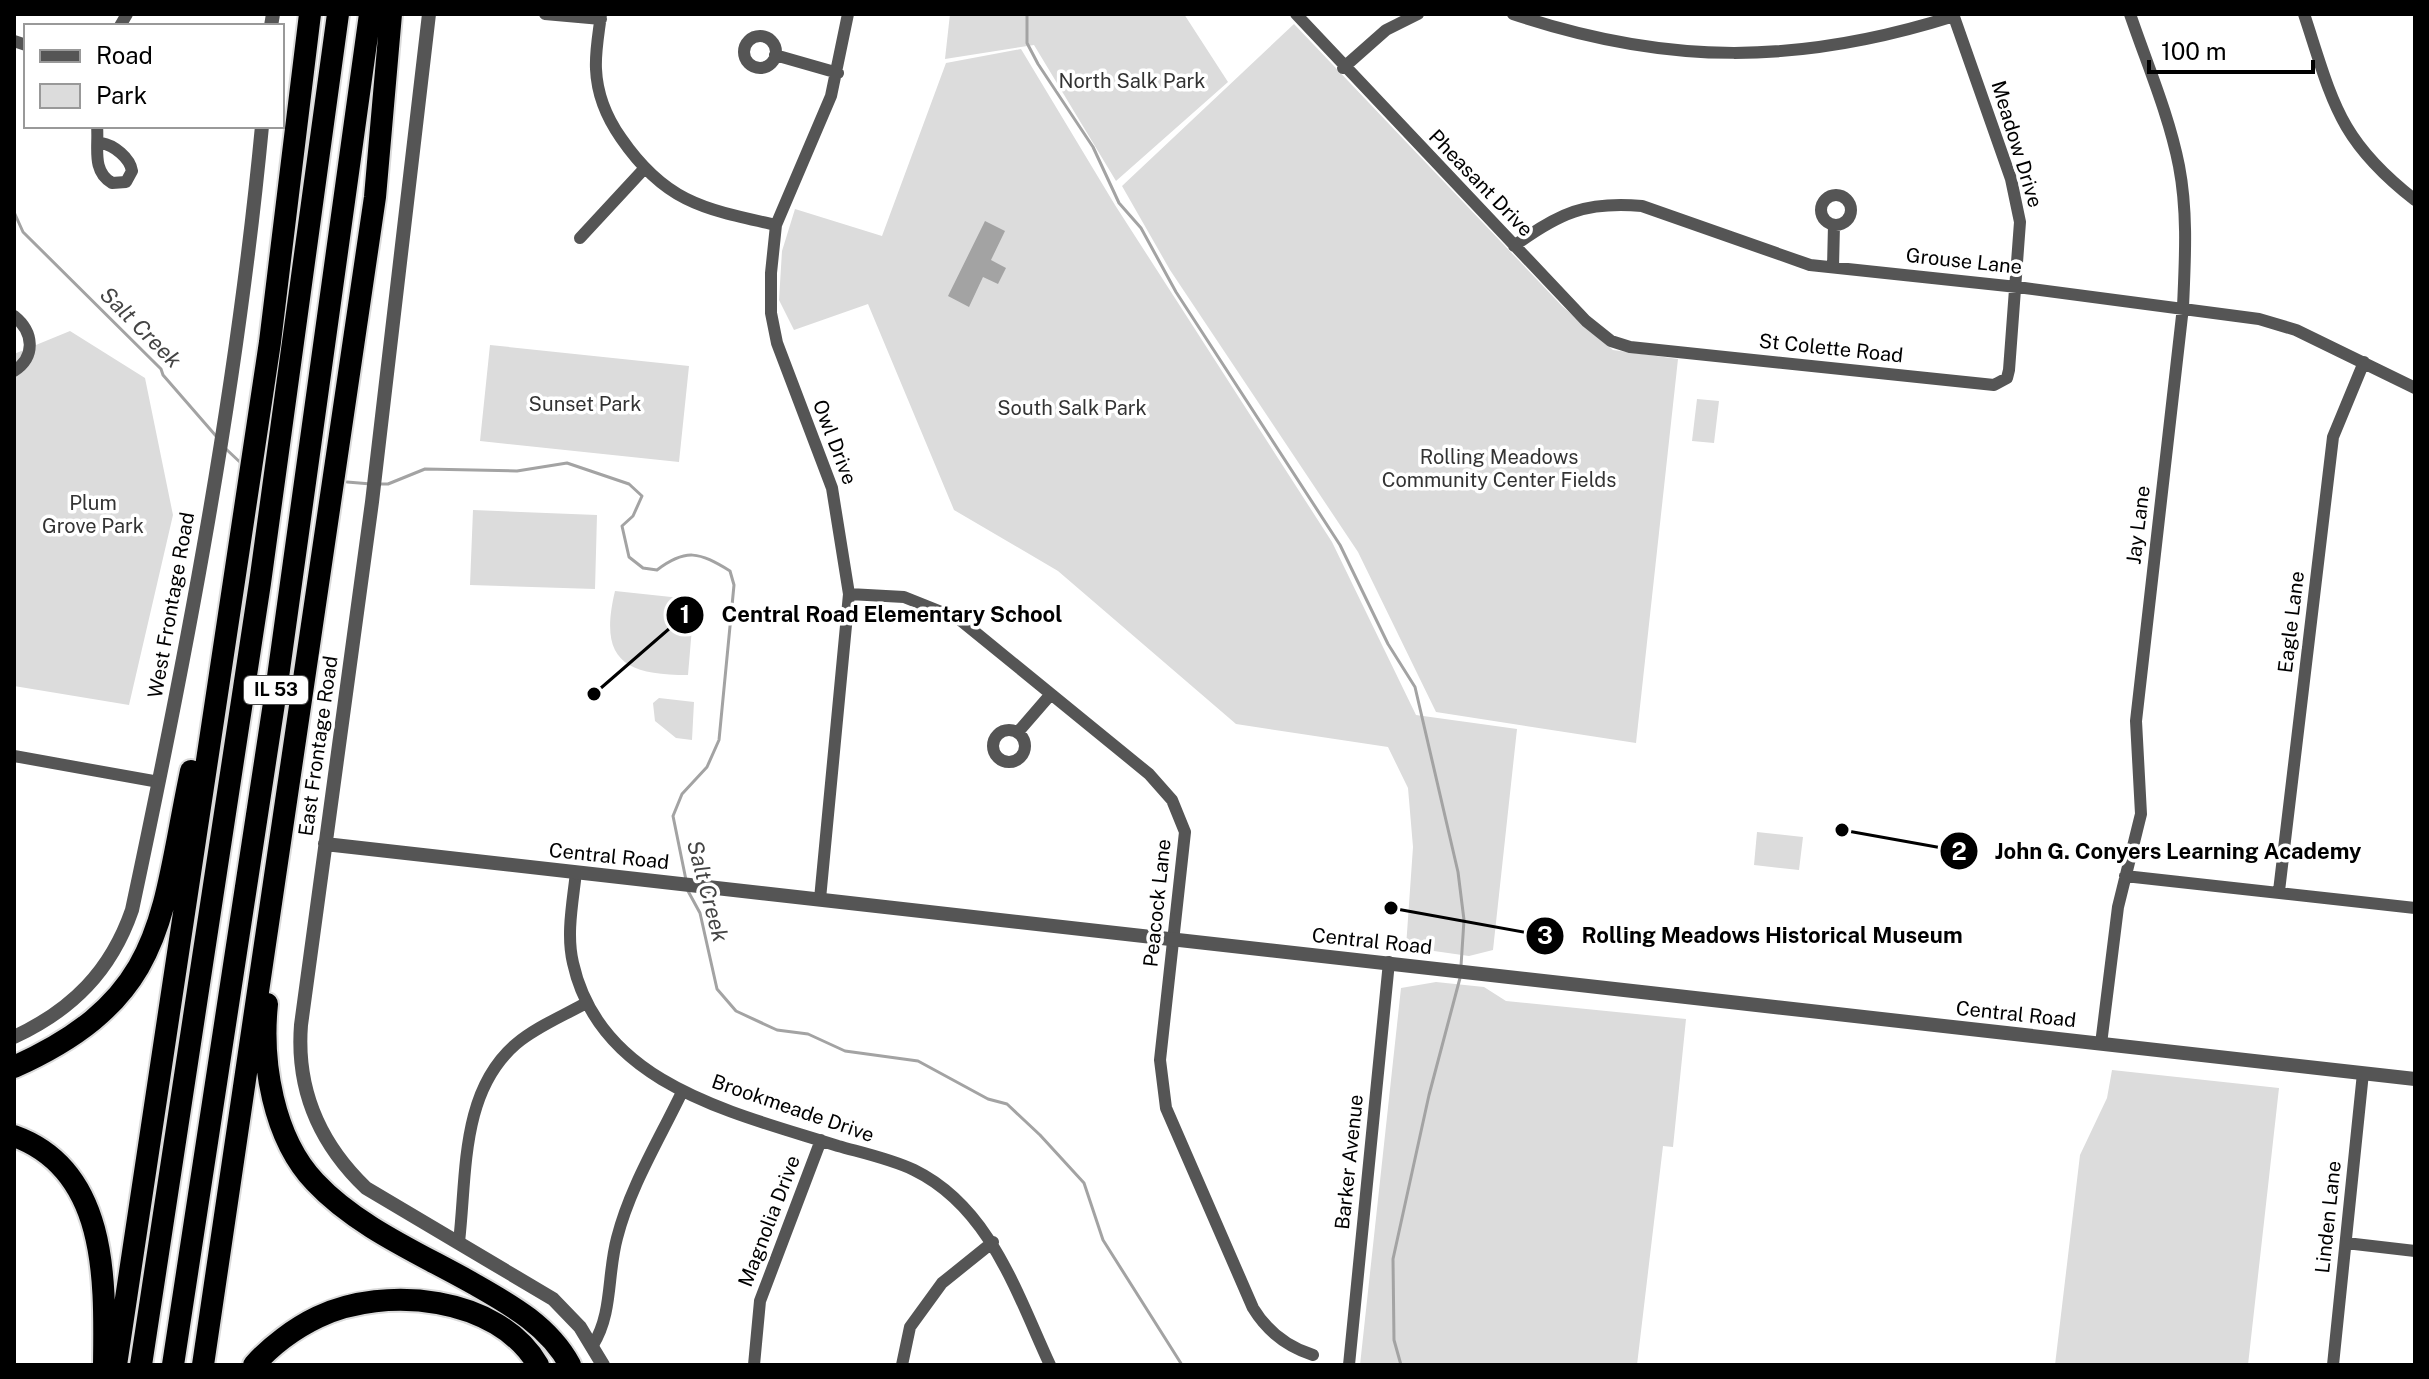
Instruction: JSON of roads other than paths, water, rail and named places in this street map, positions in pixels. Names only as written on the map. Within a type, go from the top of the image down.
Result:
[{"type":"highway","name":"IL 53","points":[[116,1365],[270,342],[310,14]]},
{"type":"highway","name":"IL 53","points":[[141,1365],[263,567],[338,14]]},
{"type":"highway","name":"IL 53","points":[[173,1365],[278,677],[370,14]]},
{"type":"highway","name":"IL 53","points":[[203,1365],[375,197],[391,14]]},
{"type":"highway","points":[[14,1067],[64,1043],[110,1008],[134,979],[152,943],[230,594]]},
{"type":"highway","points":[[278,852],[265,1020],[271,1088],[295,1153],[312,1180],[327,1194],[378,1230],[522,1312],[557,1345],[570,1365]]},
{"type":"highway","points":[[14,1136],[31,1143],[54,1163],[72,1183],[89,1213],[102,1254],[104,1365]]},
{"type":"highway","points":[[254,1365],[291,1333],[320,1316],[398,1301],[451,1306],[480,1317],[512,1336],[538,1365]]},
{"type":"street","name":"East Frontage Road","points":[[429,14],[372,502],[301,1025],[300,1064],[307,1098],[332,1150],[366,1188],[553,1299],[593,1345],[603,1365]]},
{"type":"street","points":[[545,14],[601,17],[595,70],[602,103],[610,123],[643,170],[670,192],[691,201],[776,225]]},
{"type":"street","name":"Owl Drive","points":[[820,899],[849,594],[832,488],[777,343],[771,313],[771,273],[776,225],[838,73],[848,14]]},
{"type":"street","name":"Pheasant Drive","points":[[1296,14],[1343,68],[1598,334],[1630,347],[1656,349]]},
{"type":"street","points":[[1343,68],[1386,30],[1418,14]]},
{"type":"street","points":[[1513,14],[1620,44],[1664,51],[1749,54],[1900,33],[1954,15]]},
{"type":"street","name":"Jay Lane","points":[[2101,1044],[2125,876],[2141,814],[2136,721],[2183,307],[2186,235],[2178,164],[2130,14]]},
{"type":"street","points":[[2304,14],[2337,113],[2351,139],[2415,200]]},
{"type":"street","name":"Meadow Drive","points":[[1954,15],[2011,179],[2020,222],[2009,370],[2001,383]]},
{"type":"street","points":[[775,55],[838,73]]},
{"type":"street","points":[[97,128],[101,143]]},
{"type":"street","name":"West Frontage Road","points":[[14,1037],[77,999],[102,971],[132,910],[159,782],[223,424],[262,128]]},
{"type":"street","points":[[580,238],[643,170]]},
{"type":"street","name":"Grouse Lane","points":[[1514,246],[1550,220],[1570,211],[1615,203],[1642,206],[1790,258],[1833,267],[2183,307],[2259,319],[2296,330],[2415,388]]},
{"type":"street","points":[[1833,267],[1834,225]]},
{"type":"street","points":[[14,316],[28,331],[30,341],[25,361],[14,371]]},
{"type":"street","name":"St Colette Road","points":[[1656,349],[1986,386],[2001,383]]},
{"type":"street","name":"Eagle Lane","points":[[2279,891],[2333,437],[2364,362]]},
{"type":"street","name":"Peacock Lane","points":[[849,594],[904,597],[943,610],[959,619],[1149,774],[1178,812],[1185,832],[1160,1060],[1166,1108],[1253,1308],[1261,1321],[1282,1340],[1313,1355]]},
{"type":"street","points":[[1018,732],[1051,694]]},
{"type":"street","points":[[14,756],[159,782]]},
{"type":"street","name":"Central Road","points":[[325,844],[2415,1079]]},
{"type":"street","name":"Brookmeade Drive","points":[[576,872],[571,921],[572,962],[586,1003],[606,1037],[645,1070],[682,1092],[914,1170],[947,1194],[993,1242],[1050,1365]]},
{"type":"street","points":[[2125,876],[2415,908]]},
{"type":"street","name":"Barker Avenue","points":[[1349,1365],[1389,962]]},
{"type":"street","points":[[459,1242],[474,1115],[488,1074],[516,1044],[586,1003]]},
{"type":"street","name":"Linden Lane","points":[[2333,1365],[2363,1073]]},
{"type":"street","points":[[593,1345],[607,1317],[616,1241],[627,1205],[682,1092]]},
{"type":"street","name":"Magnolia Drive","points":[[754,1365],[760,1301],[821,1140]]},
{"type":"street","points":[[902,1365],[910,1327],[942,1283],[993,1242]]},
{"type":"street","points":[[2346,1243],[2415,1251]]},
{"type":"waterway","points":[[1027,14],[1027,43],[1038,64],[1093,147],[1119,203],[1141,228],[1176,292],[1340,545],[1388,644],[1415,687],[1458,872],[1464,920],[1461,966]]},
{"type":"waterway","name":"Salt Creek","points":[[14,212],[23,232],[161,369],[216,436]]},
{"type":"waterway","name":"Salt Creek","points":[[226,449],[243,465]]},
{"type":"waterway","name":"Salt Creek","points":[[378,484],[388,484],[425,469],[517,471],[567,463],[629,484],[642,496],[633,516],[622,526],[629,557],[643,568],[657,570],[676,558],[693,555],[730,571],[734,585],[719,740],[707,767],[682,794],[673,816],[686,880]]},
{"type":"waterway","name":"Salt Creek","points":[[347,482],[371,484]]},
{"type":"waterway","name":"Salt Creek","points":[[688,891],[700,913],[717,989],[736,1011],[777,1030],[808,1034],[845,1051],[918,1061],[988,1099],[1007,1104],[1040,1135],[1084,1183],[1103,1240],[1182,1365]]},
{"type":"waterway","points":[[1401,1365],[1394,1340],[1393,1259],[1429,1095],[1460,978]]},
{"type":"place","name":"Central Road Elementary School","points":[[594,694]]},
{"type":"place","name":"John G. Conyers Learning Academy","points":[[1842,830]]},
{"type":"place","name":"Rolling Meadows Historical Museum","points":[[1391,908]]},
{"type":"park label","name":"North Salk Park","points":[[1132,81]]},
{"type":"park label","name":"Sunset Park","points":[[585,404]]},
{"type":"park label","name":"South Salk Park","points":[[1072,408]]},
{"type":"park label","name":"Rolling Meadows Community Center Fields","points":[[1499,468]]},
{"type":"park label","name":"Plum Grove Park","points":[[93,514]]}]
